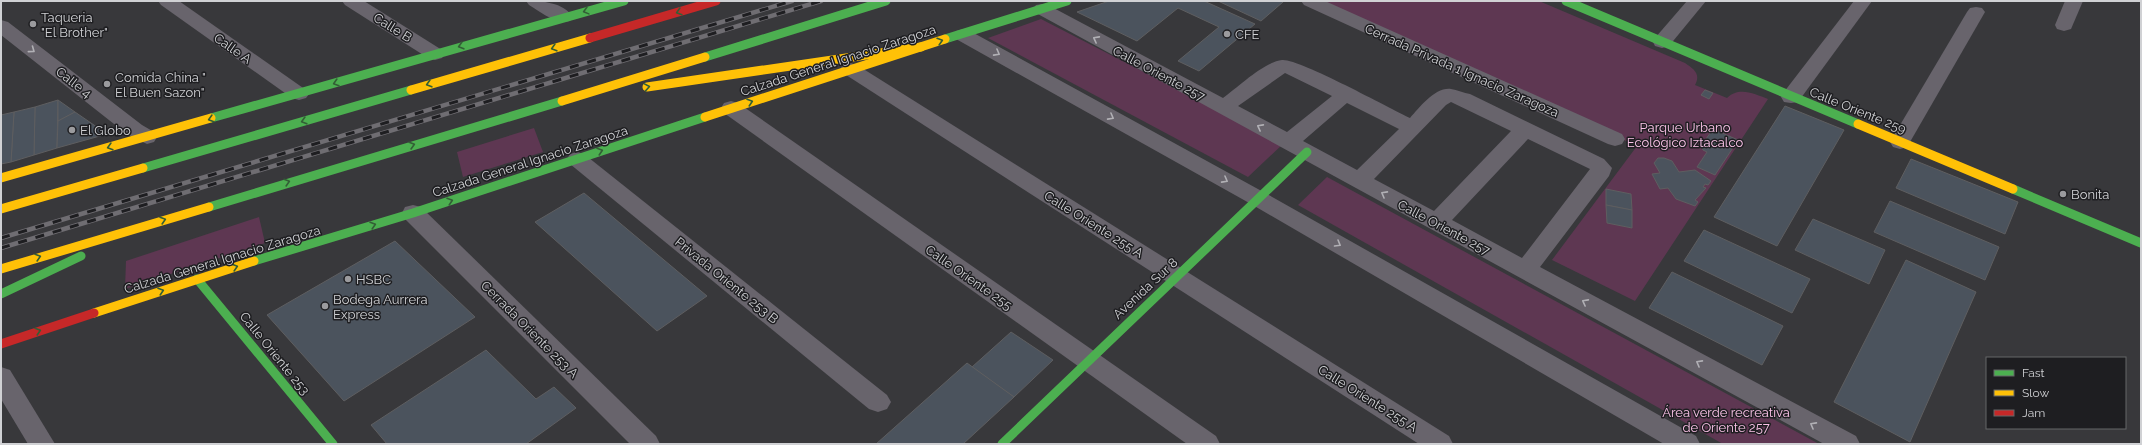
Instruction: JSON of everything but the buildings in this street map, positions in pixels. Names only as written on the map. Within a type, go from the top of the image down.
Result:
[{"type":"main road","points":[[1,178],[624,1]]},
{"type":"main road","points":[[1,209],[716,1]]},
{"type":"main road","points":[[1,269],[553,104],[886,1]]},
{"type":"main road","name":"Calzada General Ignacio Zaragoza","points":[[1,344],[197,279],[413,213],[850,69],[963,35],[1067,1]]},
{"type":"main road","name":"Calle Oriente 259","points":[[1566,1],[1791,97],[2141,243]]},
{"type":"main road","points":[[553,104],[633,89],[921,47]]},
{"type":"main road","name":"Avenida Sur 8","points":[[1002,444],[1259,198],[1297,147]]},
{"type":"main road","points":[[1,294],[146,225]]},
{"type":"main road","name":"Calle Oriente 253","points":[[197,279],[333,444]]},
{"type":"street","name":"Calle A","points":[[167,1],[299,94]]},
{"type":"street","name":"Calle B","points":[[350,1],[436,54]]},
{"type":"street","points":[[535,1],[564,17]]},
{"type":"street","name":"Cerrada Privada 1 Ignacio Zaragoza","points":[[1310,1],[1615,139]]},
{"type":"street","points":[[1662,42],[1697,1]]},
{"type":"street","points":[[1791,97],[1863,1]]},
{"type":"street","points":[[2064,25],[2074,1]]},
{"type":"street","name":"Calle Oriente 257","points":[[1042,9],[1847,444]]},
{"type":"street","points":[[1900,142],[1976,12]]},
{"type":"street","name":"Calle 4","points":[[6,35],[135,130],[147,137]]},
{"type":"street","points":[[963,35],[1259,198],[1687,444]]},
{"type":"street","points":[[1223,108],[1271,72],[1283,66],[1296,70],[1412,128]]},
{"type":"street","name":"Calle Oriente 255 A","points":[[850,69],[1440,444]]},
{"type":"street","points":[[1297,147],[1345,95]]},
{"type":"street","points":[[1359,181],[1439,100],[1450,95],[1463,99],[1602,168],[1598,176],[1524,270]]},
{"type":"street","name":"Calle Oriente 255","points":[[731,108],[1207,444]]},
{"type":"street","points":[[1436,223],[1524,130]]},
{"type":"street","name":"Privada Oriente 253 B","points":[[577,159],[878,402]]},
{"type":"street","name":"Cerrada Oriente 253 A","points":[[413,213],[647,444]]},
{"type":"street","points":[[1,378],[42,444]]},
{"type":"green space","name":"Parque Urbano Ecológico Iztacalco","points":[[1319,1],[1539,1],[1685,63],[1696,72],[1697,81],[1695,85],[1727,98],[1737,92],[1747,92],[1768,99],[1635,301],[1552,260],[1637,146]]},
{"type":"green space","points":[[1041,19],[1283,144],[1248,177],[988,38]]},
{"type":"green space","points":[[534,128],[543,152],[463,177],[457,152]]},
{"type":"green space","name":"Área verde recreativa de Oriente 257","points":[[1327,177],[1819,444],[1723,444],[1298,205]]},
{"type":"green space","points":[[259,217],[265,243],[125,289],[126,261]]},
{"type":"railway","points":[[1,238],[792,1]]},
{"type":"railway","points":[[1,248],[821,1]]},
{"type":"traffic: fast","points":[[211,118],[624,1]]},
{"type":"traffic: fast","points":[[705,57],[886,1]]},
{"type":"traffic: fast","points":[[945,39],[1067,1]]},
{"type":"traffic: fast","points":[[1566,1],[1858,124]]},
{"type":"traffic: fast","points":[[143,168],[411,90]]},
{"type":"traffic: fast","points":[[209,207],[562,101]]},
{"type":"traffic: fast","points":[[254,261],[413,213],[705,117]]},
{"type":"traffic: fast","points":[[1002,444],[1307,152]]},
{"type":"traffic: fast","points":[[2013,189],[2141,243]]},
{"type":"traffic: fast","points":[[1,294],[81,256]]},
{"type":"traffic: fast","points":[[197,279],[333,444]]},
{"type":"traffic: slow","points":[[411,90],[590,38]]},
{"type":"traffic: slow","points":[[705,117],[945,39]]},
{"type":"traffic: slow","points":[[647,87],[921,47]]},
{"type":"traffic: slow","points":[[562,101],[705,57]]},
{"type":"traffic: slow","points":[[1,178],[211,118]]},
{"type":"traffic: slow","points":[[1858,124],[2013,189]]},
{"type":"traffic: slow","points":[[1,209],[143,168]]},
{"type":"traffic: slow","points":[[1,269],[209,207]]},
{"type":"traffic: slow","points":[[94,313],[254,261]]},
{"type":"traffic: jam","points":[[590,38],[716,1]]},
{"type":"traffic: jam","points":[[1,344],[94,313]]},
{"type":"place","name":"Taqueria \"El Brother\"","points":[[33,24]]},
{"type":"place","name":"CFE","points":[[1227,34]]},
{"type":"place","name":"Comida China \" El Buen Sazon\"","points":[[107,84]]},
{"type":"place","name":"El Globo","points":[[72,130]]},
{"type":"place","name":"Bonita","points":[[2063,194]]},
{"type":"place","name":"HSBC","points":[[348,279]]},
{"type":"place","name":"Bodega Aurrera Express","points":[[325,306]]}]
